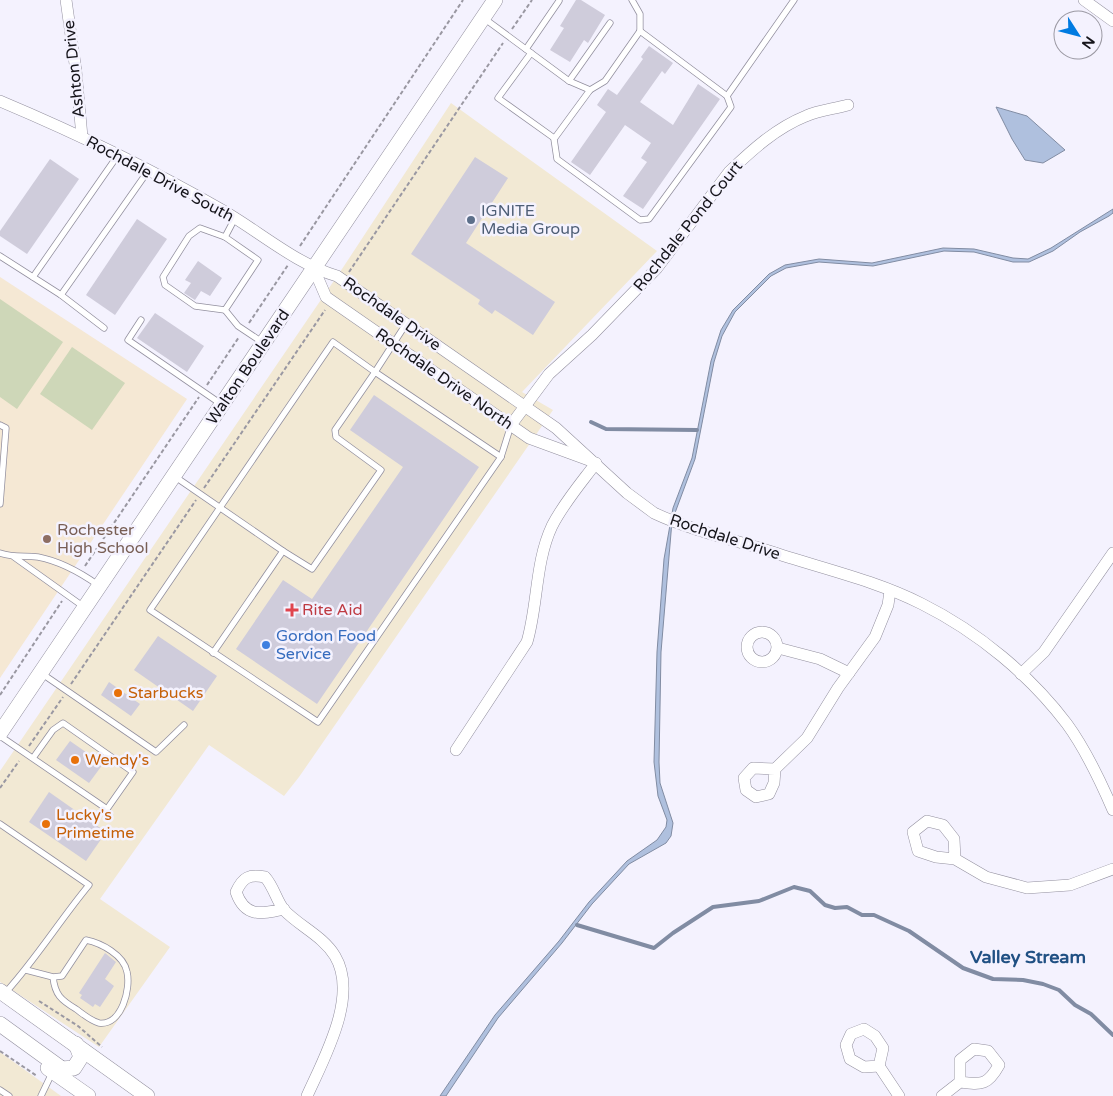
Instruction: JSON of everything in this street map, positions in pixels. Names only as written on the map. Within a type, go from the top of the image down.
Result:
[{"type":"main road","name":"Walton Boulevard","points":[[0,734],[495,0]]},
{"type":"main road","points":[[1,993],[76,1044],[147,1096]]},
{"type":"main road","points":[[0,1024],[62,1069],[74,1068],[78,1064],[81,1057],[76,1044]]},
{"type":"main road","points":[[0,1034],[50,1077],[88,1096]]},
{"type":"street","name":"Ashton Drive","points":[[66,0],[76,71],[82,138]]},
{"type":"street","points":[[1084,0],[1113,21]]},
{"type":"street","name":"Rochdale Drive South","points":[[0,101],[118,155],[148,171],[235,218],[314,269]]},
{"type":"street","name":"Rochdale Pond Court","points":[[511,425],[549,374],[592,335],[657,268],[729,172],[767,138],[793,122],[808,115],[848,105]]},
{"type":"street","name":"Rochdale Drive","points":[[314,269],[344,280],[525,406],[556,428],[634,499],[665,518],[890,591],[954,621],[990,646],[1047,701],[1072,732],[1096,772],[1113,810]]},
{"type":"street","name":"Rochdale Drive North","points":[[314,269],[326,298],[529,438],[596,463]]},
{"type":"street","points":[[456,750],[527,642],[532,626],[543,553],[552,526],[596,463]]},
{"type":"street","points":[[1021,674],[1044,652],[1113,553]]},
{"type":"street","points":[[775,769],[807,738],[875,637],[888,606],[890,591]]},
{"type":"street","points":[[778,648],[820,659],[849,673]]},
{"type":"street","points":[[955,859],[986,877],[1027,888],[1070,885],[1113,869]]},
{"type":"street","points":[[284,909],[334,955],[344,985],[340,1010],[331,1038],[307,1096]]},
{"type":"street","points":[[879,1066],[899,1096]]},
{"type":"street","points":[[942,1096],[960,1082]]},
{"type":"lane","points":[[632,0],[640,14],[640,32],[605,81],[590,90],[554,138],[553,144],[557,159],[640,220],[649,220],[731,107],[727,96],[640,32]]},
{"type":"lane","points":[[727,96],[794,0]]},
{"type":"lane","points":[[554,138],[498,98],[559,1]]},
{"type":"lane","points":[[483,17],[570,81],[590,90]]},
{"type":"lane","points":[[570,81],[610,23]]},
{"type":"lane","points":[[33,277],[118,155]]},
{"type":"lane","points":[[61,295],[148,171]]},
{"type":"lane","points":[[225,237],[235,218]]},
{"type":"lane","points":[[224,310],[258,260],[225,237],[200,228],[189,236],[163,276],[165,284],[195,306],[224,310],[244,330],[264,343]]},
{"type":"lane","points":[[0,256],[61,295],[104,328]]},
{"type":"lane","points":[[141,320],[128,340],[222,405]]},
{"type":"lane","points":[[174,476],[312,570],[381,470],[336,437],[335,430],[395,344],[406,324]]},
{"type":"lane","points":[[501,457],[333,342],[150,610],[318,722],[501,457],[511,425]]},
{"type":"lane","points":[[0,425],[6,428],[0,504]]},
{"type":"lane","points":[[213,653],[283,551]]},
{"type":"lane","points":[[0,553],[14,558],[85,608]]},
{"type":"lane","points":[[14,558],[38,557],[80,573],[100,586]]},
{"type":"lane","points":[[41,673],[156,752],[184,724]]},
{"type":"lane","points":[[0,734],[33,758],[107,809],[133,772],[63,724],[53,730],[33,758]]},
{"type":"lane","points":[[0,824],[89,885],[56,926],[26,970],[1,993]]},
{"type":"lane","points":[[26,970],[53,977],[62,976],[86,940],[96,942],[122,960],[127,971],[126,1001],[114,1018],[101,1023],[92,1020],[60,999],[54,990],[53,977]]},
{"type":"lane","points":[[41,1096],[50,1077]]},
{"type":"lane","points":[[0,1090],[9,1096]]},
{"type":"path","points":[[80,573],[463,0]]},
{"type":"path","points":[[344,280],[532,0]]},
{"type":"path","points":[[0,788],[331,301]]},
{"type":"path","points":[[0,695],[66,595]]},
{"type":"path","points":[[0,1051],[50,1077]]},
{"type":"shaded area","points":[[451,103],[657,251],[522,392],[553,410],[284,796],[209,745],[100,899],[170,947],[99,1047],[0,982],[0,771],[344,266]]},
{"type":"shaded area","name":"Rochester High School","points":[[0,277],[187,399],[0,678]]},
{"type":"shaded area","points":[[0,1052],[61,1096],[0,1096]]},
{"type":"green space","points":[[0,299],[63,342],[17,409],[0,397]]},
{"type":"green space","points":[[72,347],[125,383],[92,430],[40,394]]},
{"type":"water","points":[[996,107],[1027,116],[1065,150],[1043,163],[1025,160]]},
{"type":"water","points":[[1113,209],[1113,213],[1109,216],[1080,232],[1053,251],[1029,262],[1013,262],[974,252],[944,251],[873,266],[819,262],[786,268],[771,276],[735,312],[722,336],[714,362],[695,459],[672,521],[661,652],[659,762],[660,783],[673,823],[671,836],[666,843],[629,864],[592,904],[562,943],[498,1018],[446,1096],[440,1096],[495,1015],[559,941],[589,902],[627,861],[657,840],[666,827],[667,820],[658,796],[654,762],[657,652],[664,559],[673,508],[692,458],[711,361],[721,330],[733,310],[769,274],[785,265],[819,259],[872,263],[943,248],[974,249],[1013,258],[1028,259],[1051,248]]},
{"type":"building","points":[[576,0],[581,0],[605,15],[588,43],[584,40],[570,62],[550,50],[564,28],[560,26]]},
{"type":"building","points":[[649,46],[673,63],[665,74],[662,71],[640,102],[673,125],[698,84],[720,99],[643,209],[623,196],[647,162],[641,158],[651,143],[625,125],[590,175],[571,162],[606,112],[597,105],[608,89],[617,95],[643,59],[641,57]]},
{"type":"building","points":[[475,157],[508,178],[466,243],[555,302],[533,335],[495,310],[492,314],[478,304],[480,300],[411,254]]},
{"type":"building","points":[[50,159],[79,179],[27,254],[0,236],[0,231]]},
{"type":"building","points":[[137,219],[167,239],[115,315],[86,295]]},
{"type":"building","points":[[198,261],[222,278],[210,296],[201,291],[195,300],[184,293],[191,283],[185,280]]},
{"type":"building","points":[[155,313],[204,346],[187,372],[137,338]]},
{"type":"building","points":[[374,395],[479,467],[317,704],[236,649],[283,580],[312,599],[403,467],[350,430]]},
{"type":"building","points":[[158,636],[217,676],[193,711],[134,670]]},
{"type":"building","points":[[109,682],[140,704],[131,716],[101,695]]},
{"type":"building","points":[[70,741],[103,764],[89,783],[56,760]]},
{"type":"building","points":[[49,792],[106,832],[86,861],[29,822]]},
{"type":"building","points":[[105,953],[116,962],[105,979],[114,986],[100,1007],[95,1004],[93,1007],[80,998],[82,995],[79,993]]},
{"type":"waterway","points":[[591,422],[606,429],[697,430]]},
{"type":"waterway","points":[[577,925],[654,948],[713,907],[759,901],[794,887],[810,891],[825,905],[835,908],[847,907],[862,915],[874,915],[909,931],[963,968],[993,979],[1023,980],[1059,990],[1075,1005],[1091,1014],[1113,1035]]},
{"type":"place","name":"IGNITE Media Group","points":[[471,220]]},
{"type":"place","name":"Rochester High School","points":[[47,539]]},
{"type":"place","name":"Rite Aid","points":[[292,610]]},
{"type":"place","name":"Gordon Food Service","points":[[266,645]]},
{"type":"place","name":"Starbucks","points":[[118,693]]},
{"type":"place","name":"Wendy's","points":[[75,760]]},
{"type":"place","name":"Lucky's Primetime","points":[[46,824]]},
{"type":"district","name":"Valley Stream","points":[[1028,957]]}]
